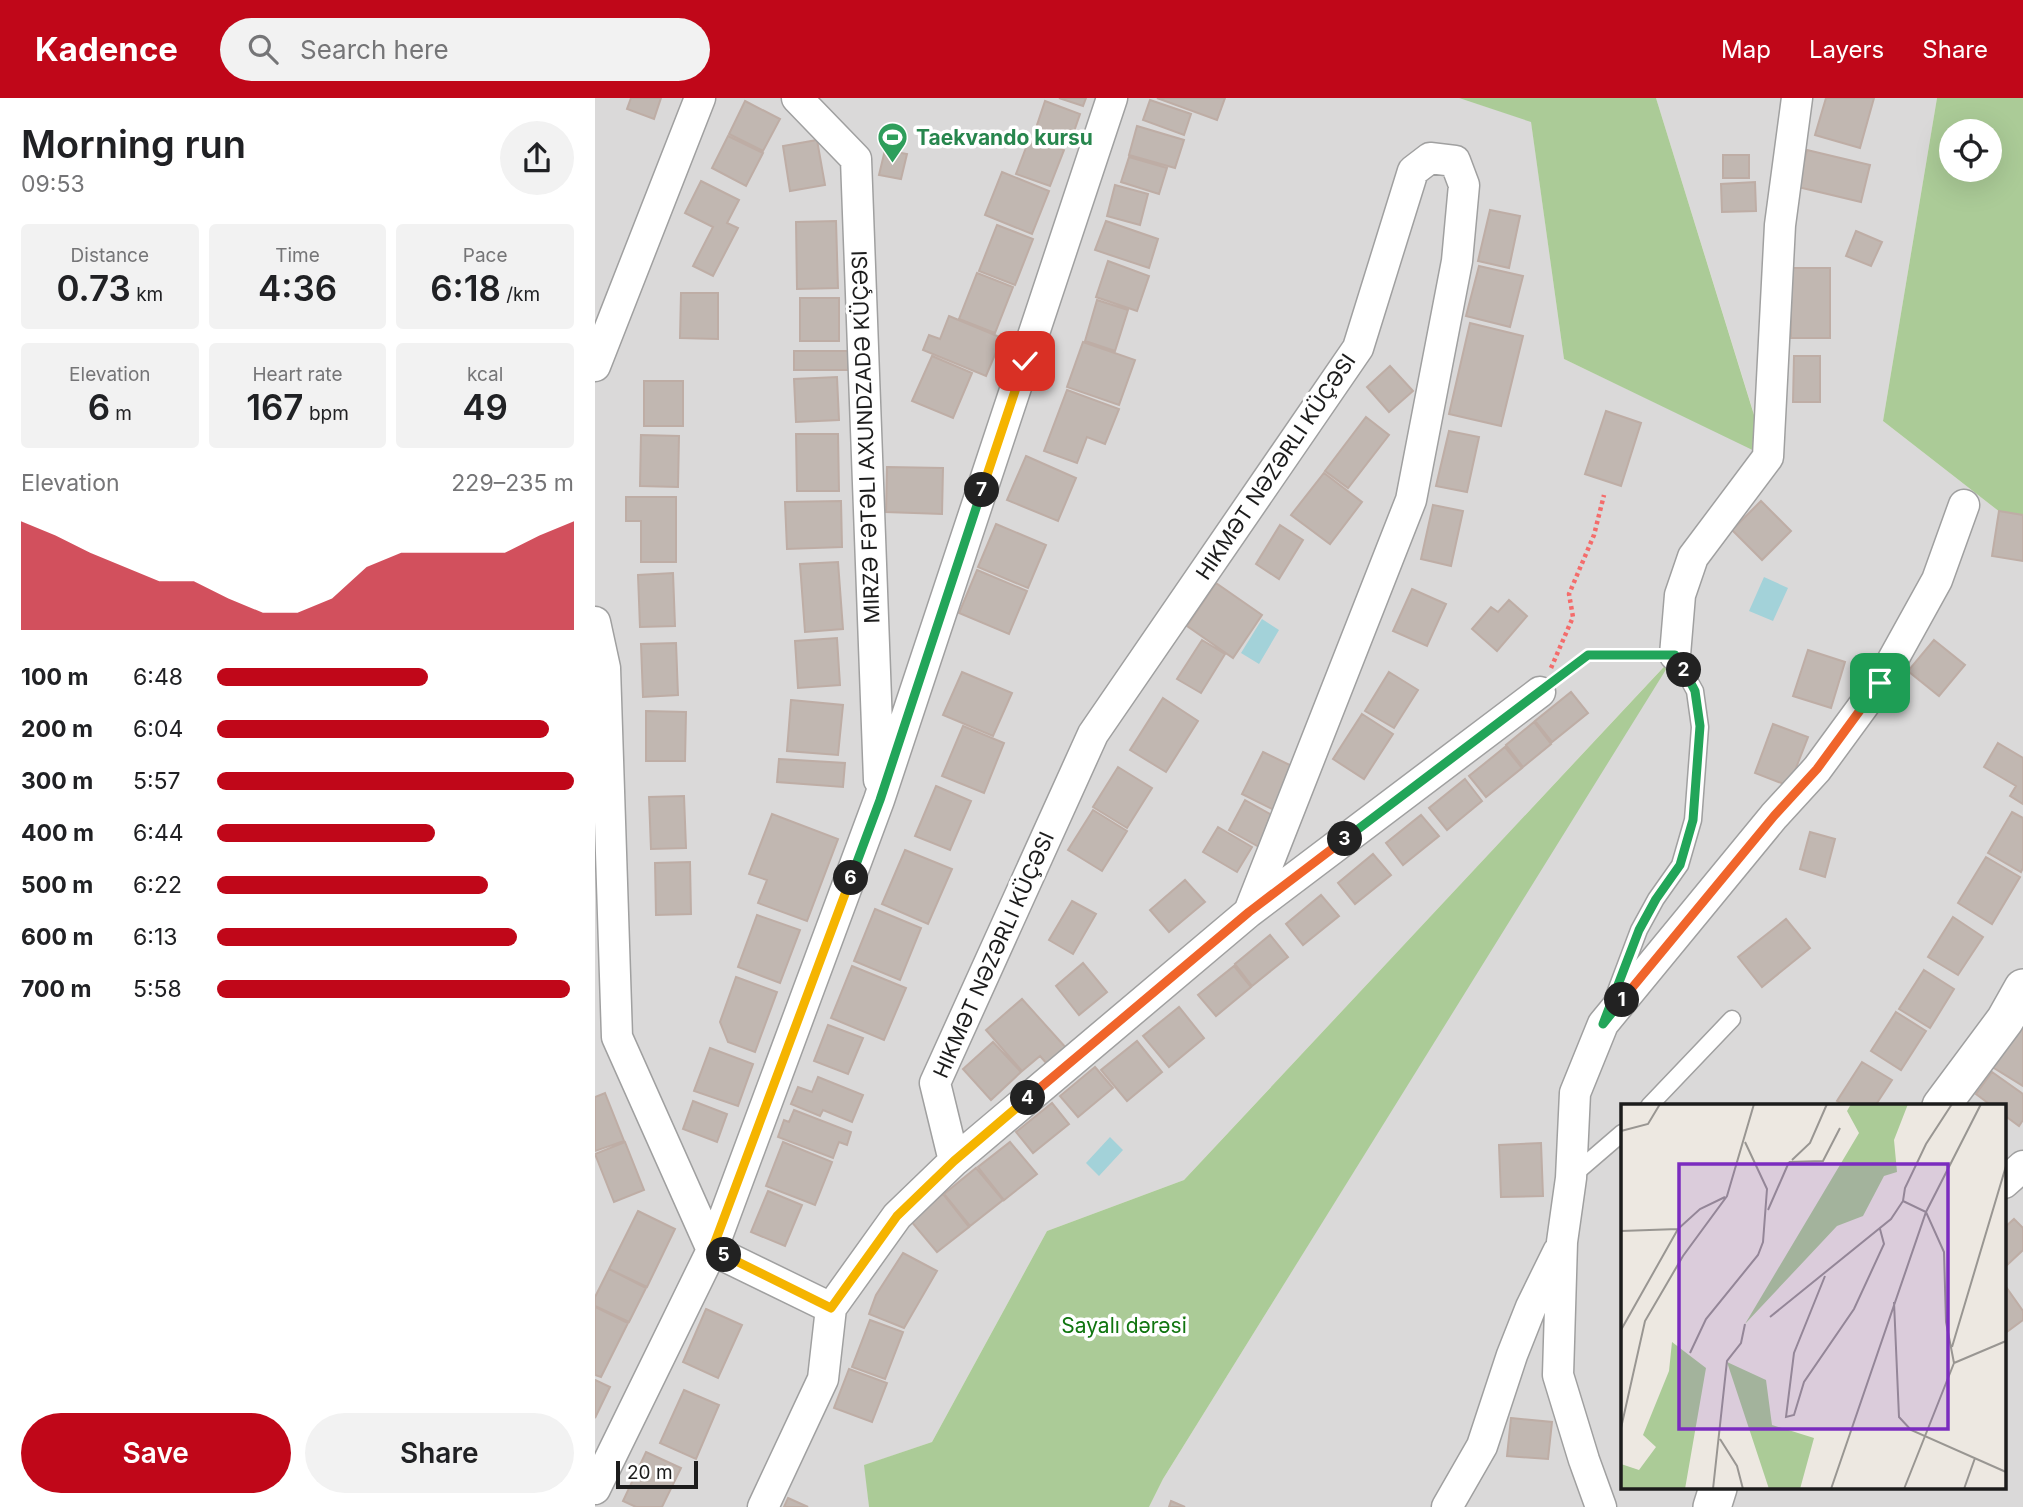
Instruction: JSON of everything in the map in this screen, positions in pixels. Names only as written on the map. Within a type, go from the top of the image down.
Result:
[{"type":"street","points":[[595,366],[700,98]]},
{"type":"street","name":"MIRZƏ FƏTƏLI AXUNDZADƏ KÜÇƏSI","points":[[797,98],[856,159],[880,800]]},
{"type":"street","points":[[595,1489],[712,1250],[880,800],[1112,98]]},
{"type":"street","points":[[1675,655],[1680,595],[1693,556],[1768,457],[1780,225],[1797,98]]},
{"type":"street","name":"HIKMƏT NƏZƏRLI KÜÇƏSI","points":[[954,1161],[935,1083],[1093,734],[1358,348],[1413,171],[1430,158],[1455,161],[1464,185],[1457,261],[1411,500],[1249,912]]},
{"type":"street","points":[[1601,1507],[1558,1375],[1562,1242],[1571,1178],[1575,1093],[1603,1024],[1774,816],[1817,769],[1880,683],[1937,580],[1964,505]]},
{"type":"street","points":[[595,622],[605,668],[617,1037],[712,1250],[831,1308]]},
{"type":"street","name":"HIKMƏT NƏZƏRLI KÜÇƏSI","points":[[763,1507],[823,1379],[831,1308],[897,1216],[954,1161],[1249,912],[1540,691]]},
{"type":"street","points":[[1942,1104],[2005,1020],[2023,988]]},
{"type":"street","points":[[2005,1183],[2023,1166]]},
{"type":"street","points":[[1447,1507],[1482,1446],[1512,1355],[1562,1242]]},
{"type":"street","points":[[1712,1507],[1717,1490]]},
{"type":"lane","points":[[1603,1024],[1639,930],[1656,899],[1680,865],[1693,820],[1700,726],[1695,691],[1675,655]]},
{"type":"lane","points":[[1651,1104],[1732,1019]]},
{"type":"lane","points":[[1571,1178],[1621,1134]]},
{"type":"path","points":[[1540,691],[1573,617],[1569,594],[1594,535],[1604,495]]},
{"type":"path","points":[[1540,691],[1588,655],[1675,655]]},
{"type":"shaded area","points":[[595,98],[1459,98],[1531,121],[1564,359],[1767,456],[1656,98],[1937,98],[1883,421],[2023,530],[2023,1507],[1149,1507],[1163,1479],[1672,658],[1184,1180],[1047,1231],[932,1442],[865,1465],[869,1507],[595,1507]]},
{"type":"green space","points":[[1459,98],[1656,98],[1767,457],[1564,359],[1531,122]]},
{"type":"green space","points":[[1937,98],[2023,98],[2023,530],[1883,421]]},
{"type":"green space","name":"Sayalı dərəsi","points":[[1675,655],[1163,1479],[1149,1507],[869,1507],[864,1465],[932,1442],[1047,1231],[1184,1180]]},
{"type":"water","points":[[1764,577],[1788,588],[1773,621],[1749,611]]},
{"type":"water","points":[[1262,619],[1279,630],[1259,664],[1241,653]]},
{"type":"water","points":[[1110,1137],[1123,1150],[1099,1176],[1086,1163]]},
{"type":"building","points":[[631,98],[661,98],[654,119],[627,109]]},
{"type":"building","points":[[1059,98],[1086,98],[1083,106]]},
{"type":"building","points":[[1157,98],[1225,98],[1217,120]]},
{"type":"building","points":[[1826,98],[1874,98],[1860,148],[1815,135]]},
{"type":"building","points":[[1150,100],[1191,114],[1184,135],[1143,120]]},
{"type":"building","points":[[745,101],[780,119],[763,151],[729,134]]},
{"type":"building","points":[[1045,101],[1080,114],[1069,146],[1034,134]]},
{"type":"building","points":[[1137,126],[1184,140],[1175,168],[1129,155]]},
{"type":"building","points":[[728,136],[763,153],[746,186],[712,168]]},
{"type":"building","points":[[1030,137],[1064,150],[1050,186],[1016,174]]},
{"type":"building","points":[[817,140],[825,185],[790,191],[783,146]]},
{"type":"building","name":"Taekvando kursu","points":[[885,150],[907,154],[901,179],[879,175]]},
{"type":"building","points":[[1807,150],[1870,165],[1861,202],[1798,187]]},
{"type":"building","points":[[1723,155],[1749,155],[1749,178],[1723,178]]},
{"type":"building","points":[[1129,157],[1167,168],[1159,194],[1121,182]]},
{"type":"building","points":[[1002,172],[1049,191],[1032,234],[985,215]]},
{"type":"building","points":[[701,181],[739,200],[727,223],[738,228],[713,276],[693,266],[713,227],[685,213]]},
{"type":"building","points":[[1755,182],[1756,211],[1722,212],[1721,184]]},
{"type":"building","points":[[1115,185],[1148,194],[1140,225],[1107,216]]},
{"type":"building","points":[[1490,210],[1520,216],[1509,268],[1478,261]]},
{"type":"building","points":[[836,221],[838,288],[797,289],[796,222]]},
{"type":"building","points":[[1106,221],[1158,239],[1149,268],[1095,250]]},
{"type":"building","points":[[997,225],[1033,239],[1015,285],[979,271]]},
{"type":"building","points":[[1856,231],[1882,242],[1871,266],[1846,256]]},
{"type":"building","points":[[1108,261],[1149,276],[1137,311],[1096,297]]},
{"type":"building","points":[[1479,266],[1523,276],[1510,327],[1466,316]]},
{"type":"building","points":[[1791,268],[1830,268],[1830,338],[1791,338]]},
{"type":"building","points":[[977,273],[1013,287],[995,333],[959,319]]},
{"type":"building","points":[[681,293],[718,293],[718,339],[680,338]]},
{"type":"building","points":[[800,298],[839,298],[839,341],[800,341]]},
{"type":"building","points":[[1097,300],[1128,310],[1115,351],[1085,341]]},
{"type":"building","points":[[949,316],[1002,338],[986,376],[923,350],[929,335],[940,339]]},
{"type":"building","points":[[1470,323],[1523,336],[1501,426],[1449,414]]},
{"type":"building","points":[[1083,342],[1135,360],[1119,405],[1067,387]]},
{"type":"building","points":[[794,351],[848,351],[848,370],[794,370]]},
{"type":"building","points":[[932,356],[972,373],[953,418],[912,401]]},
{"type":"building","points":[[1794,356],[1820,356],[1820,402],[1793,402]]},
{"type":"building","points":[[1390,366],[1413,391],[1389,412],[1367,387]]},
{"type":"building","points":[[837,377],[839,420],[796,422],[794,379]]},
{"type":"building","points":[[644,381],[683,381],[683,426],[644,426]]},
{"type":"building","points":[[1067,390],[1119,409],[1105,444],[1087,437],[1077,463],[1044,451]]},
{"type":"building","points":[[1606,411],[1641,423],[1621,486],[1585,474]]},
{"type":"building","points":[[1366,417],[1389,435],[1348,488],[1325,471]]},
{"type":"building","points":[[1449,431],[1479,437],[1467,492],[1436,486]]},
{"type":"building","points":[[796,434],[838,434],[839,491],[797,491]]},
{"type":"building","points":[[641,435],[679,436],[678,487],[640,486]]},
{"type":"building","points":[[1026,456],[1076,478],[1058,521],[1007,500]]},
{"type":"building","points":[[887,467],[943,468],[942,514],[886,512]]},
{"type":"building","points":[[1324,473],[1362,502],[1330,544],[1291,515]]},
{"type":"building","points":[[626,497],[676,497],[676,562],[641,562],[641,521],[626,521]]},
{"type":"building","points":[[841,501],[842,547],[787,549],[785,502]]},
{"type":"building","points":[[1761,501],[1791,531],[1762,560],[1732,530]]},
{"type":"building","points":[[1433,505],[1463,511],[1451,566],[1421,559]]},
{"type":"building","points":[[1999,511],[2023,515],[2023,561],[1992,556]]},
{"type":"building","points":[[996,524],[1046,545],[1028,588],[978,567]]},
{"type":"building","points":[[1280,525],[1303,540],[1279,579],[1256,564]]},
{"type":"building","points":[[838,562],[843,629],[805,632],[800,564]]},
{"type":"building","points":[[977,570],[1027,591],[1009,634],[959,613]]},
{"type":"building","points":[[673,573],[675,626],[640,627],[638,575]]},
{"type":"building","points":[[1216,583],[1262,615],[1233,658],[1187,626]]},
{"type":"building","points":[[1412,589],[1446,604],[1427,646],[1393,631]]},
{"type":"building","points":[[1509,600],[1527,616],[1497,651],[1472,629],[1491,607],[1498,612]]},
{"type":"building","points":[[837,638],[840,685],[798,688],[795,641]]},
{"type":"building","points":[[1202,640],[1225,654],[1201,693],[1177,679]]},
{"type":"building","points":[[1934,640],[1965,665],[1939,696],[1908,671]]},
{"type":"building","points":[[676,643],[678,695],[643,697],[641,644]]},
{"type":"building","points":[[1808,650],[1845,662],[1831,708],[1793,696]]},
{"type":"building","points":[[962,672],[1012,693],[993,736],[943,715]]},
{"type":"building","points":[[1389,672],[1418,690],[1394,728],[1365,711]]},
{"type":"building","points":[[1571,692],[1588,713],[1552,742],[1535,721]]},
{"type":"building","points":[[1163,698],[1198,721],[1166,772],[1130,750]]},
{"type":"building","points":[[791,700],[843,705],[838,755],[787,751]]},
{"type":"building","points":[[646,711],[686,712],[685,761],[646,761]]},
{"type":"building","points":[[1362,714],[1393,734],[1364,779],[1333,759]]},
{"type":"building","points":[[1534,722],[1551,744],[1523,767],[1506,745]]},
{"type":"building","points":[[1773,724],[1808,737],[1789,786],[1755,773]]},
{"type":"building","points":[[963,726],[1004,743],[984,793],[942,776]]},
{"type":"building","points":[[1998,743],[2023,758],[2023,804],[2010,796],[2016,786],[1984,767]]},
{"type":"building","points":[[1505,747],[1522,768],[1486,797],[1469,776]]},
{"type":"building","points":[[1263,752],[1296,768],[1274,810],[1242,794]]},
{"type":"building","points":[[779,759],[845,763],[843,787],[777,782]]},
{"type":"building","points":[[1118,767],[1152,788],[1127,828],[1093,807]]},
{"type":"building","points":[[1465,779],[1482,801],[1447,830],[1429,808]]},
{"type":"building","points":[[936,786],[971,801],[950,850],[915,836]]},
{"type":"building","points":[[684,796],[686,848],[651,849],[649,797]]},
{"type":"building","points":[[1245,800],[1277,818],[1259,847],[1229,830]]},
{"type":"building","points":[[1093,810],[1127,831],[1102,871],[1068,850]]},
{"type":"building","points":[[2012,812],[2023,818],[2021,872],[1988,853]]},
{"type":"building","points":[[772,814],[838,839],[807,921],[758,903],[767,880],[749,874]]},
{"type":"building","points":[[1421,815],[1439,836],[1403,865],[1386,843]]},
{"type":"building","points":[[1218,827],[1252,847],[1237,872],[1203,852]]},
{"type":"building","points":[[1810,832],[1835,839],[1825,877],[1800,869]]},
{"type":"building","points":[[905,850],[952,869],[928,924],[882,904]]},
{"type":"building","points":[[1373,854],[1391,875],[1355,904],[1338,883]]},
{"type":"building","points":[[1986,857],[2020,877],[1992,924],[1958,903]]},
{"type":"building","points":[[690,862],[691,914],[656,915],[655,863]]},
{"type":"building","points":[[1185,880],[1205,902],[1169,932],[1150,910]]},
{"type":"building","points":[[1321,895],[1339,916],[1303,945],[1286,924]]},
{"type":"building","points":[[1072,901],[1096,914],[1073,954],[1049,940]]},
{"type":"building","points":[[875,909],[921,928],[900,980],[854,961]]},
{"type":"building","points":[[757,915],[800,930],[780,983],[738,967]]},
{"type":"building","points":[[1953,917],[1983,937],[1958,975],[1928,957]]},
{"type":"building","points":[[1786,919],[1810,948],[1762,987],[1738,957]]},
{"type":"building","points":[[1270,935],[1288,957],[1252,986],[1235,964]]},
{"type":"building","points":[[1083,963],[1107,992],[1079,1015],[1056,986]]},
{"type":"building","points":[[852,966],[906,988],[884,1040],[831,1018]]},
{"type":"building","points":[[1234,966],[1251,987],[1216,1016],[1198,995]]},
{"type":"building","points":[[1924,970],[1954,989],[1930,1028],[1899,1009]]},
{"type":"building","points":[[736,977],[777,992],[755,1052],[728,1042],[720,1022]]},
{"type":"building","points":[[1022,999],[1067,1049],[1048,1065],[1040,1056],[1022,1071],[986,1030]]},
{"type":"building","points":[[1179,1007],[1204,1038],[1169,1067],[1143,1036]]},
{"type":"building","points":[[1896,1012],[1926,1031],[1901,1070],[1871,1051]]},
{"type":"building","points":[[2023,1012],[2023,1086],[1989,1065]]},
{"type":"building","points":[[828,1025],[863,1038],[848,1074],[814,1061]]},
{"type":"building","points":[[1137,1041],[1162,1072],[1127,1101],[1101,1070]]},
{"type":"building","points":[[993,1042],[1021,1072],[991,1100],[963,1069]]},
{"type":"building","points":[[710,1048],[753,1064],[738,1106],[694,1091]]},
{"type":"building","points":[[1862,1062],[1892,1080],[1876,1104],[1842,1104],[1837,1101]]},
{"type":"building","points":[[1095,1067],[1113,1088],[1078,1117],[1060,1096]]},
{"type":"building","points":[[1992,1072],[2023,1094],[2023,1120],[2019,1126],[2005,1116],[2005,1104],[1989,1104],[1976,1094]]},
{"type":"building","points":[[818,1077],[863,1095],[852,1122],[823,1110],[820,1116],[791,1104],[798,1087],[812,1092]]},
{"type":"building","points":[[605,1093],[624,1141],[595,1151],[595,1097]]},
{"type":"building","points":[[693,1101],[727,1114],[717,1142],[683,1129]]},
{"type":"building","points":[[1052,1103],[1069,1124],[1033,1153],[1016,1132]]},
{"type":"building","points":[[794,1110],[851,1132],[847,1145],[839,1142],[833,1158],[778,1137],[784,1120],[789,1122]]},
{"type":"building","points":[[625,1142],[644,1190],[614,1202],[595,1154]]},
{"type":"building","points":[[783,1142],[832,1162],[815,1205],[766,1186]]},
{"type":"building","points":[[1010,1142],[1037,1174],[1004,1200],[978,1167]]},
{"type":"building","points":[[1541,1143],[1543,1196],[1501,1197],[1499,1145]]},
{"type":"building","points":[[976,1168],[1003,1200],[970,1226],[944,1194]]},
{"type":"building","points":[[768,1191],[802,1205],[785,1246],[751,1232]]},
{"type":"building","points":[[943,1194],[969,1227],[937,1252],[910,1220]]},
{"type":"building","points":[[638,1211],[675,1229],[647,1287],[609,1269]]},
{"type":"building","points":[[2014,1219],[2023,1228],[2023,1250],[2005,1267],[2005,1227]]},
{"type":"building","points":[[903,1253],[937,1271],[904,1328],[869,1314],[876,1295]]},
{"type":"building","points":[[609,1269],[646,1288],[629,1322],[595,1306],[595,1297]]},
{"type":"building","points":[[2005,1285],[2023,1311],[2023,1320],[2005,1333]]},
{"type":"building","points":[[595,1307],[628,1323],[601,1377],[595,1375]]},
{"type":"building","points":[[706,1309],[742,1325],[718,1378],[683,1362]]},
{"type":"building","points":[[870,1320],[903,1332],[885,1379],[852,1367]]},
{"type":"building","points":[[849,1369],[887,1383],[872,1422],[834,1408]]},
{"type":"building","points":[[595,1380],[610,1387],[595,1418]]},
{"type":"building","points":[[684,1390],[719,1405],[696,1459],[660,1443]]},
{"type":"building","points":[[1511,1418],[1552,1422],[1548,1459],[1507,1456]]},
{"type":"building","points":[[646,1452],[681,1468],[662,1507],[636,1507],[623,1501]]},
{"type":"building","points":[[788,1498],[808,1507],[784,1507]]},
{"type":"building","points":[[1171,1501],[1185,1507],[1169,1507]]},
{"type":"place","name":"Taekvando kursu","points":[[893,165]]},
{"type":"route","points":[[1025,361],[880,800],[712,1250],[831,1308],[897,1216],[954,1161],[1249,912],[1588,655],[1675,655],[1695,691],[1700,726],[1693,820],[1680,865],[1656,899],[1639,930],[1603,1024],[1774,816],[1817,769],[1880,683]]}]
